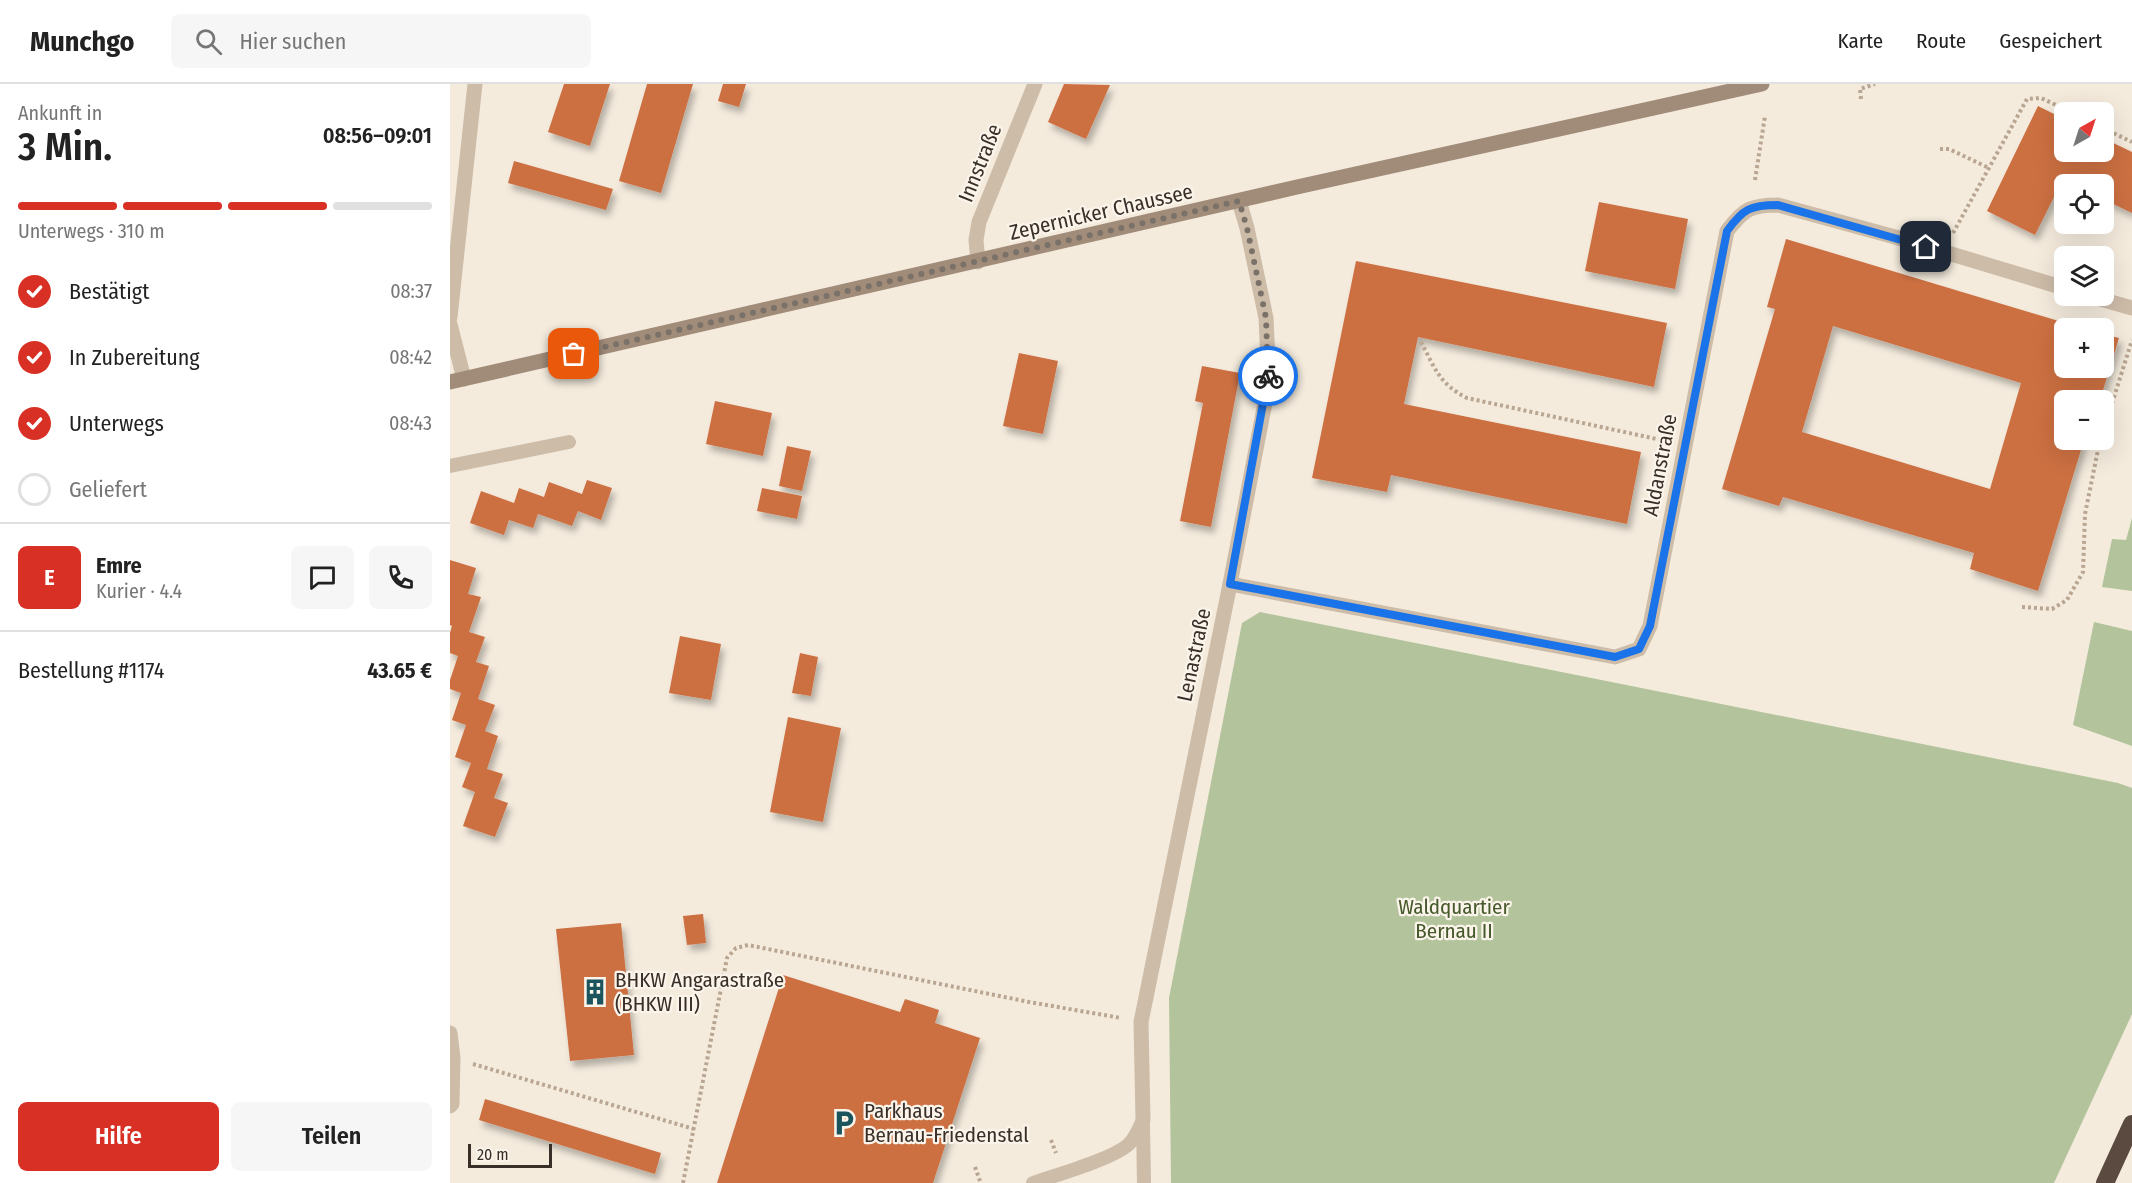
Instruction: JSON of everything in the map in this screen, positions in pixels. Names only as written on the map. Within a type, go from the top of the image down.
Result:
[{"type":"highway","points":[[2105,1183],[2132,1124]]},
{"type":"main road","name":"Zepernicker Chaussee","points":[[457,381],[1239,201],[1762,84]]},
{"type":"street","points":[[450,317],[476,84]]},
{"type":"street","name":"Innstraße","points":[[978,262],[976,240],[979,222],[1035,84]]},
{"type":"street","name":"Lenastraße","points":[[1143,1120],[1141,1022],[1269,382],[1266,318],[1239,201]]},
{"type":"street","name":"Aldanstraße","points":[[1230,584],[1615,657],[1639,649],[1650,626],[1727,231],[1741,212],[1757,205],[1778,205],[2054,285]]},
{"type":"street","points":[[2114,303],[2132,308]]},
{"type":"street","points":[[450,324],[457,381]]},
{"type":"street","points":[[450,1033],[453,1058],[453,1104],[450,1106]]},
{"type":"lane","points":[[450,466],[569,442]]},
{"type":"lane","points":[[1033,1183],[1117,1152],[1134,1139],[1143,1120]]},
{"type":"lane","points":[[1143,1120],[1144,1183]]},
{"type":"path","points":[[1861,99],[1860,89],[1875,84]]},
{"type":"path","points":[[1942,252],[2027,99],[2041,98],[2054,104]]},
{"type":"path","points":[[1755,180],[1765,116]]},
{"type":"path","points":[[2114,133],[2132,142]]},
{"type":"path","points":[[1940,149],[1948,149],[1989,168]]},
{"type":"path","points":[[2114,397],[2132,340]]},
{"type":"path","points":[[1421,342],[1444,383],[1454,392],[1467,398],[1670,442]]},
{"type":"path","points":[[2022,607],[2052,609],[2067,600],[2083,572],[2085,514],[2098,450]]},
{"type":"path","points":[[683,1183],[727,958],[736,948],[748,945],[1029,1002],[1141,1022]]},
{"type":"path","points":[[453,1058],[694,1129]]},
{"type":"path","points":[[1051,1140],[1056,1153]]},
{"type":"path","points":[[975,1167],[980,1181]]},
{"type":"green space","points":[[2132,518],[2132,591],[2102,587],[2112,539],[2126,540]]},
{"type":"green space","name":"Waldquartier Bernau II","points":[[1260,612],[2118,783],[2132,788],[2132,1014],[2054,1183],[1171,1183],[1169,998],[1242,623]]},
{"type":"green space","points":[[2094,622],[2132,631],[2132,746],[2073,725]]},
{"type":"building","points":[[564,84],[610,84],[590,146],[548,132]]},
{"type":"building","points":[[647,84],[693,84],[661,193],[619,181]]},
{"type":"building","points":[[723,84],[746,84],[739,107],[718,101]]},
{"type":"building","points":[[1064,84],[1110,85],[1086,139],[1048,122]]},
{"type":"building","points":[[2038,106],[2054,114],[2054,162],[2114,162],[2114,143],[2132,152],[2132,213],[2114,204],[2114,174],[2054,174],[2054,197],[2035,235],[1987,211]]},
{"type":"building","points":[[514,161],[613,189],[606,210],[508,183]]},
{"type":"building","points":[[1599,202],[1688,219],[1675,289],[1585,271]]},
{"type":"building","points":[[1786,239],[2054,320],[2054,378],[2107,378],[2103,390],[2054,390],[2054,450],[2081,450],[2038,591],[1970,569],[1974,553],[1783,497],[1779,506],[1722,489],[1775,309],[1767,307]],"holes":[[[1833,326],[2021,383],[1990,489],[1802,432]]]},
{"type":"building","points":[[1356,261],[1667,323],[1654,387],[1418,337],[1404,404],[1641,452],[1627,524],[1391,475],[1387,492],[1312,478]]},
{"type":"building","points":[[2114,337],[2119,338],[2114,354]]},
{"type":"building","points":[[1019,353],[1058,361],[1043,434],[1003,426]]},
{"type":"building","points":[[1202,366],[1240,373],[1211,527],[1180,521],[1203,403],[1195,401]]},
{"type":"building","points":[[715,401],[772,413],[763,456],[706,444]]},
{"type":"building","points":[[787,446],[811,451],[802,491],[779,486]]},
{"type":"building","points":[[587,480],[612,488],[601,520],[578,511],[572,526],[538,514],[533,528],[509,520],[504,535],[470,523],[481,491],[514,503],[519,488],[544,497],[549,482],[582,494]]},
{"type":"building","points":[[762,488],[802,496],[797,519],[757,511]]},
{"type":"building","points":[[450,560],[476,568],[468,594],[481,597],[469,632],[485,637],[476,662],[489,666],[478,699],[495,705],[485,731],[498,736],[487,769],[503,774],[494,798],[508,803],[495,837],[463,826],[475,792],[462,787],[471,763],[455,757],[466,725],[452,720],[461,693],[450,689],[450,680],[458,656],[450,653],[452,626],[450,625]]},
{"type":"building","points":[[680,636],[721,644],[711,700],[669,693]]},
{"type":"building","points":[[800,653],[818,657],[811,696],[792,693]]},
{"type":"building","points":[[788,717],[841,728],[823,822],[770,812]]},
{"type":"building","points":[[703,914],[706,943],[687,945],[683,916]]},
{"type":"building","name":"BHKW Angarastraße (BHKW III)","points":[[621,923],[634,1055],[570,1061],[556,929]]},
{"type":"building","name":"Parkhaus Bernau-Friedenstal","points":[[783,975],[900,1012],[905,999],[939,1010],[935,1023],[980,1038],[933,1183],[717,1183]]},
{"type":"building","points":[[485,1099],[661,1153],[655,1174],[479,1120]]},
{"type":"way so far","points":[[574,354],[1239,201],[1266,318],[1268,376]]},
{"type":"place","name":"BHKW Angarastraße (BHKW III)","points":[[595,992]]},
{"type":"place","name":"Parkhaus Bernau-Friedenstal","points":[[844,1123]]},
{"type":"route","points":[[1268,376],[1269,382],[1230,584],[1615,657],[1639,649],[1650,626],[1727,231],[1741,212],[1757,205],[1778,205],[1926,247]]}]
